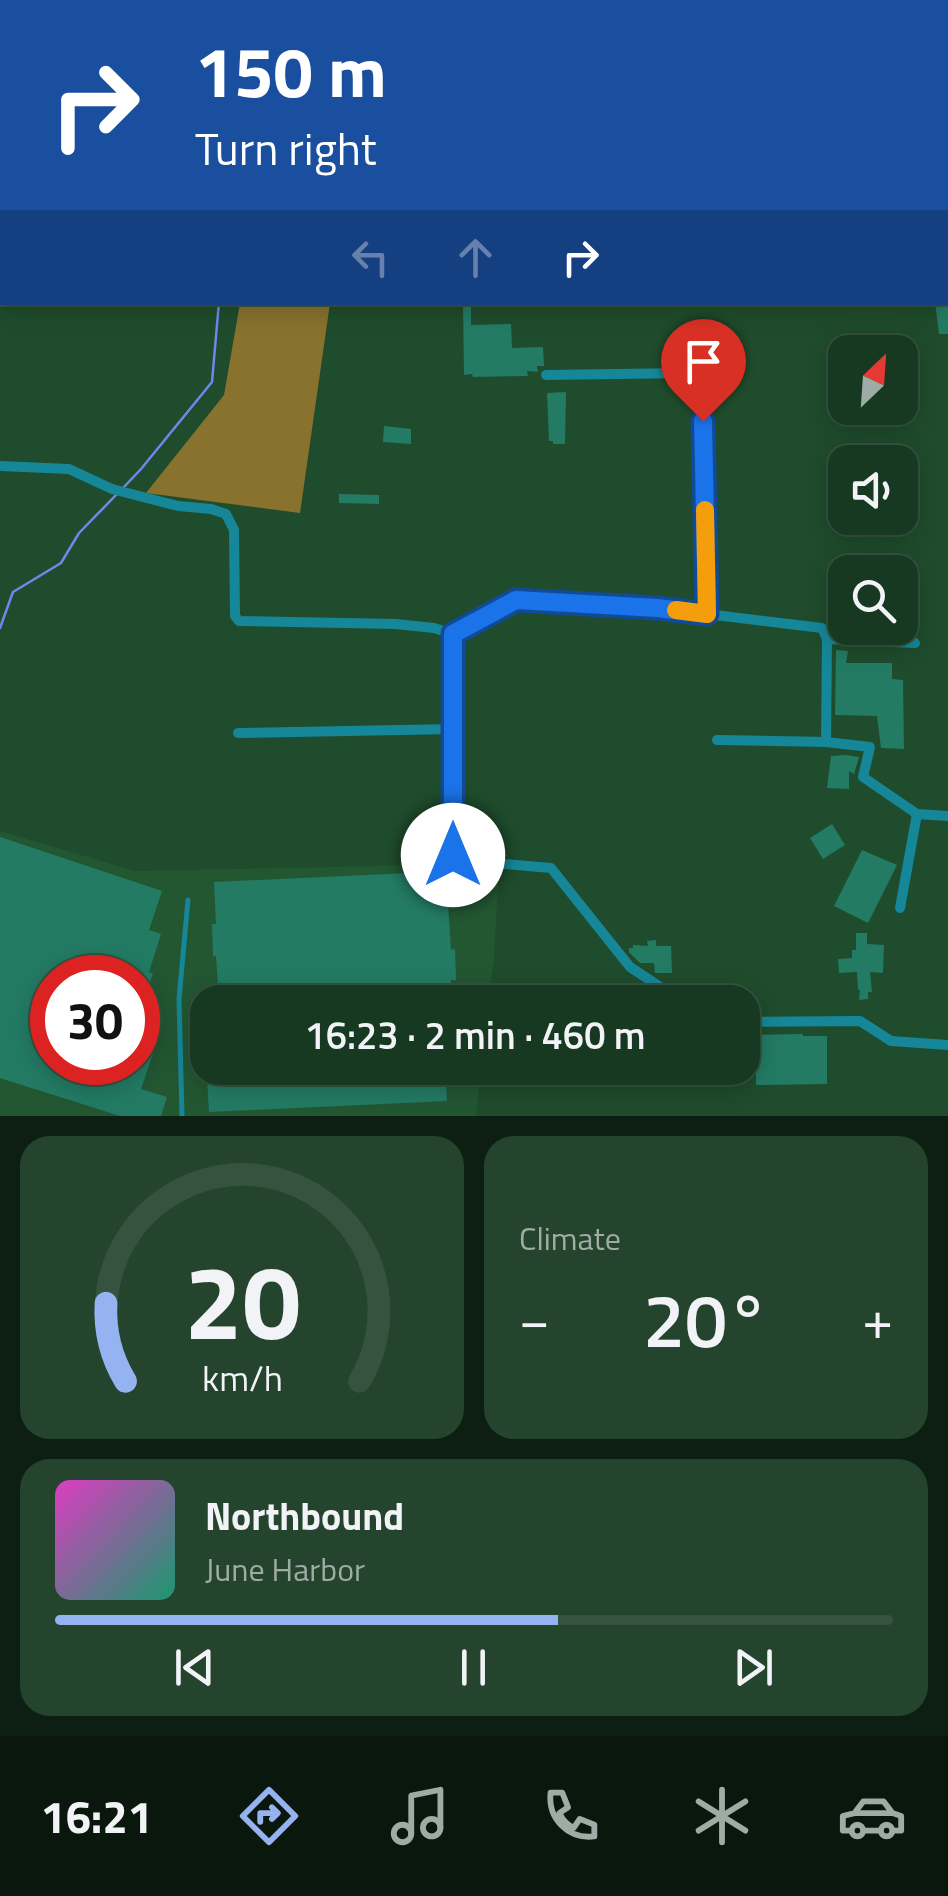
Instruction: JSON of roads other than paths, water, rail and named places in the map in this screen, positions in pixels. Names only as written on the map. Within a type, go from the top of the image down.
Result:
[{"type":"street","points":[[546,374],[687,374],[702,382],[707,614]]},
{"type":"street","points":[[0,466],[69,469],[112,489],[226,514],[234,530],[235,616],[239,622],[396,624],[453,634],[516,600],[657,608],[822,628],[827,639],[826,742]]},
{"type":"street","points":[[453,634],[453,855],[458,860],[551,868],[630,967],[657,985]]},
{"type":"street","points":[[238,733],[453,730]]},
{"type":"street","points":[[718,740],[870,747],[864,777],[916,814],[948,816]]},
{"type":"street","points":[[900,908],[916,814]]},
{"type":"street","points":[[760,1022],[860,1021],[890,1042],[948,1045]]},
{"type":"lane","points":[[182,1116],[179,1000],[188,900]]},
{"type":"waterway","points":[[123,488],[212,382],[219,305]]},
{"type":"waterway","points":[[0,628],[13,592],[61,563],[79,533],[117,494]]}]
